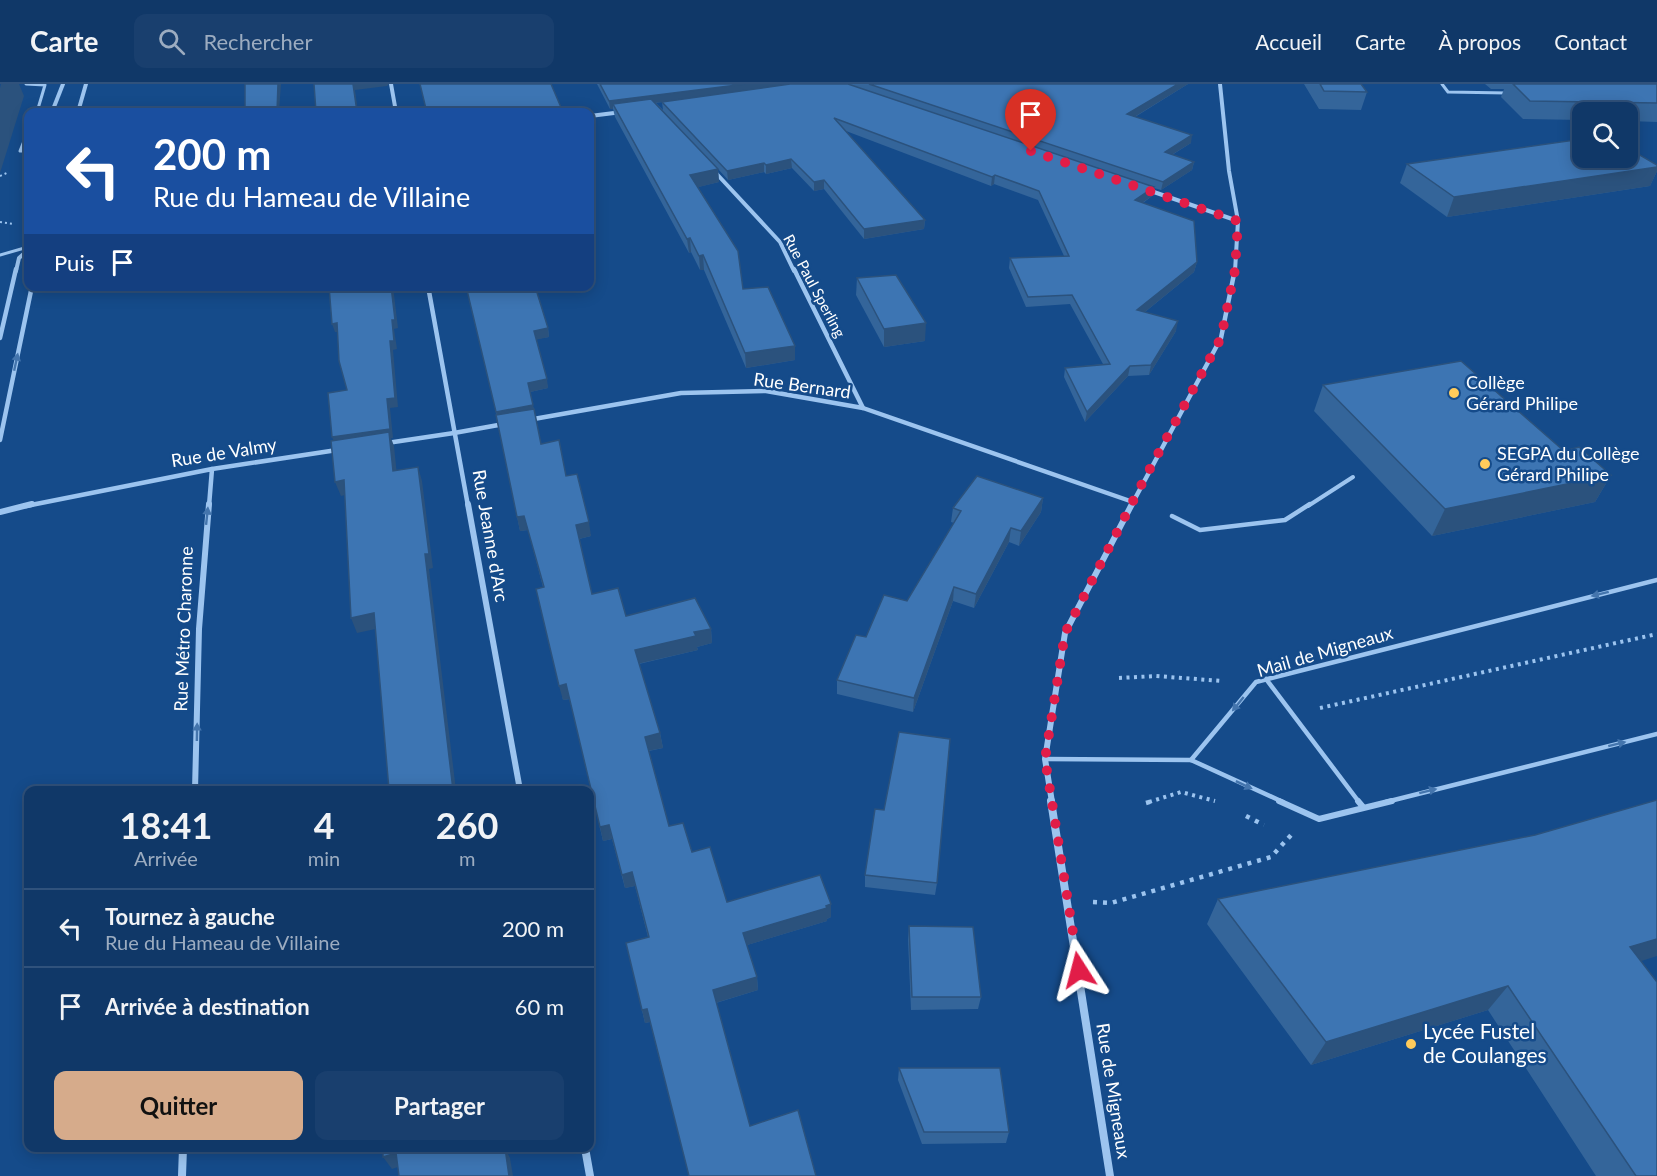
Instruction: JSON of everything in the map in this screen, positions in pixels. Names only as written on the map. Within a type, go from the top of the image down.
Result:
[{"type":"street","points":[[54,108],[63,84]]},
{"type":"street","points":[[79,108],[86,84]]},
{"type":"street","points":[[391,84],[395,108]]},
{"type":"street","name":"Rue de Migneaux","points":[[1110,1176],[1069,901],[1045,759],[1065,633],[1221,338],[1235,270],[1238,221],[1229,171],[1220,84]]},
{"type":"street","points":[[594,115],[633,110]]},
{"type":"street","name":"Rue Paul Sperling","points":[[709,166],[780,243],[863,408]]},
{"type":"street","points":[[1139,187],[1238,221]]},
{"type":"street","points":[[0,338],[19,258],[24,253]]},
{"type":"street","points":[[0,440],[31,291]]},
{"type":"street","name":"Rue Jeanne d'Arc","points":[[429,291],[518,786]]},
{"type":"street","name":"Rue Bernard","points":[[522,421],[681,393],[728,390],[766,391],[863,408],[1133,502]]},
{"type":"street","points":[[384,444],[511,423]]},
{"type":"street","name":"Rue de Valmy","points":[[0,512],[57,498],[212,469],[349,448]]},
{"type":"street","name":"Rue Métro Charonne","points":[[195,786],[199,628],[212,469]]},
{"type":"street","points":[[182,1176],[183,1152]]},
{"type":"street","points":[[586,1152],[590,1176]]},
{"type":"lane","points":[[26,84],[45,86],[38,108]]},
{"type":"lane","points":[[1442,84],[1448,92],[1517,93]]},
{"type":"lane","points":[[0,255],[24,250]]},
{"type":"lane","points":[[1172,516],[1200,530],[1285,520],[1353,477]]},
{"type":"lane","name":"Mail de Migneaux","points":[[1191,760],[1256,682],[1657,580]]},
{"type":"lane","points":[[1266,679],[1363,807]]},
{"type":"lane","points":[[1045,759],[1191,760],[1319,819],[1657,734]]},
{"type":"path","points":[[0,177],[13,175]]},
{"type":"path","points":[[1293,714],[1657,634]]},
{"type":"path","points":[[1119,678],[1156,676],[1205,681],[1256,682]]},
{"type":"path","points":[[1146,802],[1181,792],[1226,806]]},
{"type":"path","points":[[1235,811],[1274,827]]},
{"type":"path","points":[[1069,901],[1111,903],[1271,857],[1295,831],[1284,829]]},
{"type":"building","points":[[245,84],[278,84],[277,108],[245,108]]},
{"type":"building","points":[[314,84],[353,84],[356,108],[316,108]]},
{"type":"building","points":[[420,84],[551,84],[561,108],[432,108],[426,108]]},
{"type":"building","points":[[600,84],[745,84],[609,101]]},
{"type":"building","points":[[790,84],[848,84],[1154,187],[1135,200],[1194,221],[1197,262],[1137,310],[1178,321],[1151,365],[1130,366],[1087,412],[1065,368],[1110,364],[1072,295],[1028,297],[1010,258],[1069,256],[1039,191],[995,175],[992,177],[834,118],[925,220],[864,229],[824,180],[814,182],[791,159],[727,171],[662,102]]},
{"type":"building","points":[[869,84],[1178,84],[1127,114],[1192,135],[1165,152],[1194,162],[1163,182]]},
{"type":"building","points":[[1320,84],[1361,84],[1367,92],[1324,91]]},
{"type":"building","points":[[1513,84],[1657,84],[1657,103],[1530,101]]},
{"type":"building","points":[[651,99],[718,169],[690,175],[738,251],[743,289],[768,287],[795,346],[745,353],[703,255],[699,256],[690,238],[687,239],[613,104]]},
{"type":"building","points":[[1572,140],[1572,168],[1638,168],[1638,154],[1657,167],[1454,197],[1407,164]]},
{"type":"building","points":[[896,275],[926,323],[884,329],[857,278]]},
{"type":"building","points":[[329,291],[392,291],[395,320],[392,320],[394,341],[390,341],[395,398],[387,399],[390,429],[332,437],[328,393],[347,390],[339,361],[337,323],[332,324]]},
{"type":"building","points":[[467,291],[537,291],[548,328],[534,331],[547,379],[528,383],[533,405],[496,412]]},
{"type":"building","points":[[1461,361],[1564,451],[1579,447],[1611,475],[1445,509],[1323,385]]},
{"type":"building","points":[[534,409],[541,444],[559,440],[566,476],[577,474],[589,522],[576,525],[592,594],[618,588],[626,616],[695,598],[711,629],[694,632],[696,636],[635,650],[660,733],[645,737],[669,826],[683,823],[692,852],[710,847],[727,902],[820,875],[831,904],[826,906],[827,908],[743,933],[757,977],[713,990],[750,1126],[798,1110],[816,1176],[689,1176],[647,1009],[642,1010],[626,943],[649,937],[632,872],[622,875],[609,825],[600,827],[594,802],[594,786],[590,786],[566,684],[559,686],[536,589],[544,587],[524,516],[517,517],[496,415]]},
{"type":"building","points":[[389,432],[393,471],[418,467],[429,554],[425,554],[453,786],[389,786],[374,613],[351,618],[344,480],[335,482],[331,441]]},
{"type":"building","points":[[977,476],[1043,498],[1021,531],[1011,528],[976,594],[954,587],[914,698],[837,680],[856,635],[866,637],[884,595],[907,601],[961,511],[953,508]]},
{"type":"building","points":[[899,732],[950,739],[937,883],[865,875],[875,809],[884,810]]},
{"type":"building","points":[[1657,800],[1657,939],[1630,947],[1657,982],[1657,1176],[1636,1176],[1508,986],[1326,1042],[1218,899],[1535,835]]},
{"type":"building","points":[[909,926],[973,927],[981,997],[912,997]]},
{"type":"building","points":[[899,1068],[1000,1068],[1009,1132],[924,1132]]},
{"type":"building","points":[[383,1152],[506,1152],[509,1176],[399,1176],[396,1153],[383,1157]]},
{"type":"place","name":"Collège Gérard Philipe","points":[[1454,393]]},
{"type":"place","name":"SEGPA du Collège Gérard Philipe","points":[[1485,464]]},
{"type":"place","name":"Lycée Fustel de Coulanges","points":[[1411,1044]]},
{"type":"route","points":[[1031,151],[1238,221],[1235,270],[1221,338],[1065,633],[1045,759],[1079,970]]}]
